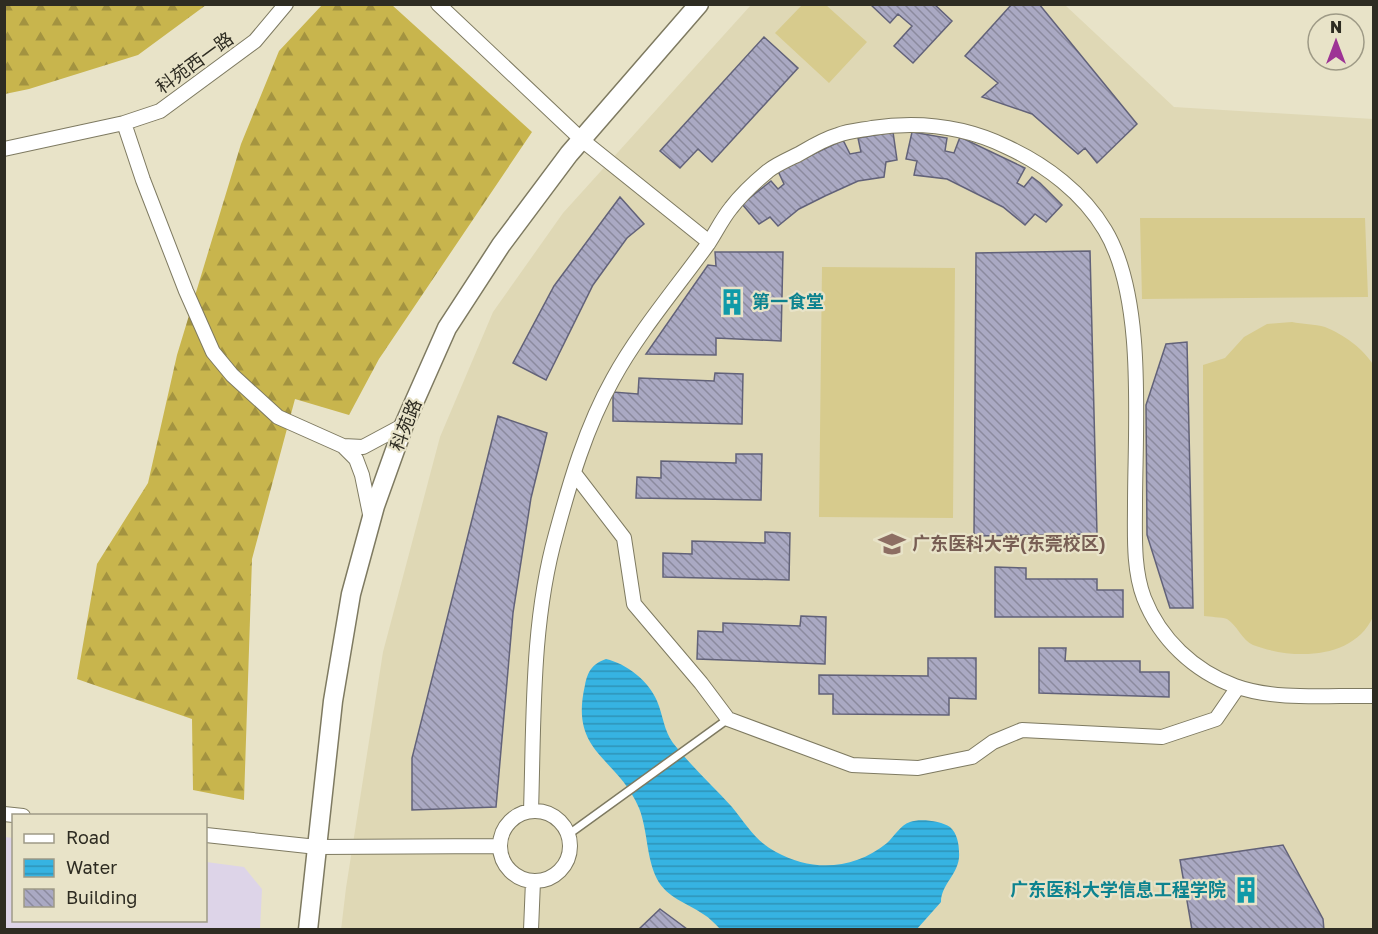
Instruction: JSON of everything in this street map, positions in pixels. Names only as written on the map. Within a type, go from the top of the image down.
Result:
[{"type":"street","name":"科苑西一路","points":[[4,149],[124,123],[160,111],[255,41],[286,4]]},
{"type":"street","points":[[438,4],[582,140],[709,242]]},
{"type":"street","name":"科苑路","points":[[308,930],[333,701],[349,605],[371,520],[404,424],[447,328],[501,245],[582,140],[699,4]]},
{"type":"street","points":[[124,123],[156,213],[204,335],[213,352],[232,375],[278,417],[343,446],[356,459],[362,475],[371,520]]},
{"type":"street","points":[[531,811],[536,664],[543,599],[554,538],[574,473],[598,409],[614,376],[732,207],[771,169],[838,135],[866,129],[925,124],[955,128],[1008,147],[1040,165],[1066,184],[1088,206],[1107,233],[1120,263],[1128,296],[1133,334],[1137,571],[1144,598],[1156,622],[1171,643],[1192,663],[1238,687],[1268,694],[1374,696]]},
{"type":"street","points":[[343,446],[363,447],[404,424]]},
{"type":"street","points":[[574,473],[624,538],[634,604],[701,683],[728,719],[852,765],[918,768],[972,757],[993,742],[1022,730],[1162,737],[1216,719],[1238,687]]},
{"type":"street","points":[[531,811],[550,814],[560,820],[568,834],[570,852],[565,865],[553,877],[540,881],[524,880],[512,874],[503,862],[500,839],[506,824],[519,814],[531,811]]},
{"type":"street","points":[[207,835],[318,847],[500,846]]},
{"type":"street","points":[[531,930],[532,881]]},
{"type":"lane","points":[[568,834],[728,719]]},
{"type":"shaded area","name":"广东医科大学(东莞校区)","points":[[751,5],[1065,5],[1174,107],[1373,119],[1373,929],[341,930],[383,652],[440,437],[493,312],[563,213]]},
{"type":"shaded area","points":[[802,5],[826,5],[867,42],[829,83],[775,33]]},
{"type":"shaded area","points":[[1140,218],[1365,218],[1368,297],[1142,299]]},
{"type":"shaded area","points":[[822,267],[955,268],[953,518],[819,517]]},
{"type":"shaded area","points":[[1292,322],[1325,327],[1339,334],[1359,348],[1374,366],[1373,617],[1364,631],[1351,642],[1337,649],[1303,654],[1269,650],[1253,645],[1227,619],[1204,616],[1203,365],[1225,358],[1244,337],[1267,324]]},
{"type":"shaded area","points":[[5,837],[12,838],[12,922],[207,922],[207,862],[244,867],[262,889],[260,929],[5,929]]},
{"type":"green space","points":[[5,4],[206,5],[138,55],[29,89],[5,94]]},
{"type":"green space","points":[[322,5],[392,5],[532,132],[379,359],[349,415],[295,399],[252,559],[244,800],[193,790],[192,719],[77,679],[97,564],[148,483],[177,355],[241,144],[279,51]]},
{"type":"water","points":[[606,659],[622,665],[643,680],[657,701],[673,743],[732,807],[757,838],[776,852],[804,863],[833,865],[847,863],[874,852],[910,822],[930,821],[950,827],[957,839],[959,859],[944,889],[941,902],[917,929],[720,929],[706,916],[672,896],[661,886],[653,871],[639,808],[630,791],[589,741],[584,726],[582,708],[585,685],[591,669]]},
{"type":"building","points":[[870,4],[934,4],[952,21],[913,63],[894,46],[912,26],[898,14],[890,23]]},
{"type":"building","points":[[1012,4],[1039,4],[1137,124],[1097,163],[1085,148],[1078,154],[1032,114],[982,97],[998,83],[965,56]]},
{"type":"building","points":[[764,37],[798,68],[712,162],[698,149],[680,168],[660,151]]},
{"type":"building","points":[[893,132],[897,160],[886,162],[884,177],[858,181],[825,196],[799,209],[778,226],[770,217],[759,224],[742,204],[771,181],[778,189],[784,184],[778,171],[843,140],[850,154],[861,152],[858,138]]},
{"type":"building","points":[[912,132],[947,138],[945,151],[954,153],[960,137],[1025,168],[1017,183],[1024,187],[1032,177],[1062,205],[1046,222],[1035,214],[1025,225],[1003,207],[947,179],[914,175],[917,161],[906,159]]},
{"type":"building","points":[[620,197],[644,224],[627,238],[593,285],[546,380],[513,363],[554,286]]},
{"type":"building","points":[[1090,251],[1097,534],[974,536],[976,253]]},
{"type":"building","name":"第一食堂","points":[[715,252],[783,252],[781,341],[716,338],[716,355],[646,354],[708,265],[716,266]]},
{"type":"building","points":[[1187,342],[1193,608],[1170,608],[1147,535],[1146,405],[1166,344]]},
{"type":"building","points":[[715,373],[743,374],[742,424],[613,421],[613,392],[638,394],[639,378],[714,381]]},
{"type":"building","points":[[498,416],[547,433],[531,498],[513,613],[496,807],[412,810],[412,758]]},
{"type":"building","points":[[736,454],[762,454],[761,500],[636,498],[637,477],[661,478],[661,461],[736,463]]},
{"type":"building","points":[[765,532],[790,533],[789,580],[663,577],[663,553],[692,554],[692,541],[765,543]]},
{"type":"building","points":[[995,567],[1026,568],[1026,579],[1097,579],[1097,590],[1123,590],[1123,617],[995,617]]},
{"type":"building","points":[[801,616],[826,617],[825,664],[697,659],[698,631],[723,632],[723,623],[800,626]]},
{"type":"building","points":[[1039,648],[1066,648],[1065,661],[1140,661],[1140,672],[1169,672],[1169,697],[1039,693]]},
{"type":"building","points":[[928,658],[976,658],[976,699],[949,698],[949,715],[833,714],[833,694],[819,694],[819,675],[928,676]]},
{"type":"building","name":"广东医科大学信息工程学院","points":[[1283,845],[1323,919],[1324,930],[1192,930],[1180,860]]},
{"type":"building","points":[[660,909],[687,929],[638,930]]},
{"type":"place","name":"第一食堂","points":[[732,302]]},
{"type":"place","name":"广东医科大学(东莞校区)","points":[[892,544]]},
{"type":"place","name":"广东医科大学信息工程学院","points":[[1246,890]]}]
